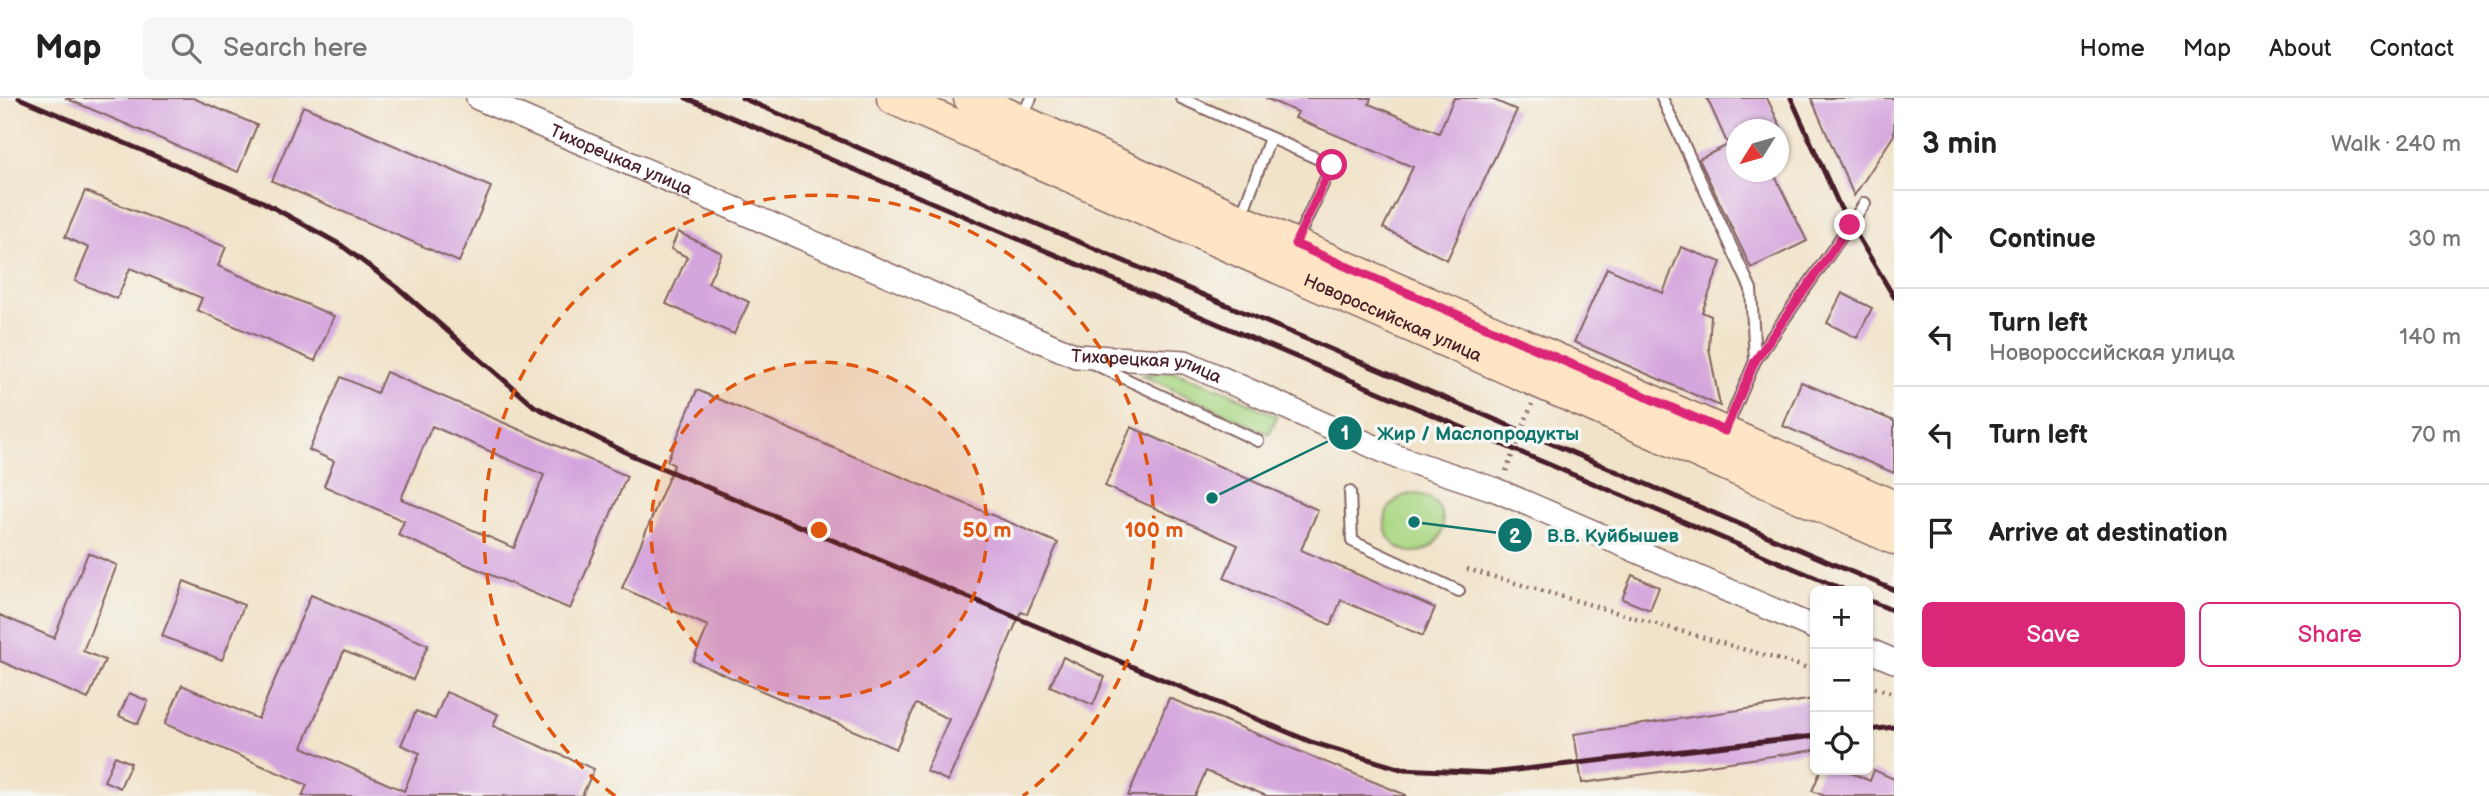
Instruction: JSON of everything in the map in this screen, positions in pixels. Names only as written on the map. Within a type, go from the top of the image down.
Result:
[{"type":"main road","name":"Новороссийская улица","points":[[893,98],[1018,127],[1240,220],[1894,507]]},
{"type":"main road","name":"Новороссийская улица","points":[[970,98],[1018,127],[1894,538]]},
{"type":"street","name":"Тихорецкая улица","points":[[478,98],[1076,356],[1185,362],[1397,457],[1496,490],[1810,626]]},
{"type":"street","points":[[1873,652],[1894,662]]},
{"type":"lane","points":[[1181,98],[1332,165],[1295,244]]},
{"type":"lane","points":[[1662,98],[1751,289],[1755,361]]},
{"type":"lane","points":[[1240,220],[1270,138]]},
{"type":"lane","points":[[1725,431],[1755,361],[1865,203]]},
{"type":"lane","points":[[1076,356],[1258,441]]},
{"type":"lane","points":[[1350,492],[1352,541],[1459,591]]},
{"type":"path","points":[[1496,490],[1516,451],[1535,396]]},
{"type":"path","points":[[1467,569],[1810,669]]},
{"type":"path","points":[[1873,687],[1894,693]]},
{"type":"green space","points":[[1173,371],[1228,392],[1277,417],[1269,434],[1142,375]]},
{"type":"green space","points":[[1408,494],[1420,494],[1435,502],[1443,517],[1443,529],[1435,544],[1420,552],[1408,552],[1393,544],[1385,529],[1385,517],[1393,502]]},
{"type":"building","points":[[65,98],[193,98],[257,125],[238,172]]},
{"type":"building","points":[[1265,98],[1371,98],[1369,104],[1439,133],[1454,98],[1489,98],[1517,110],[1447,260],[1383,228],[1413,167],[1295,118],[1298,112]]},
{"type":"building","points":[[1707,98],[1767,98],[1777,119],[1726,119],[1726,141]]},
{"type":"building","points":[[1811,98],[1894,98],[1894,135],[1854,196]]},
{"type":"building","points":[[303,106],[491,187],[459,262],[272,181]]},
{"type":"building","points":[[1726,146],[1726,182],[1778,182],[1807,241],[1751,268],[1699,159]]},
{"type":"building","points":[[85,191],[226,247],[218,266],[334,316],[315,361],[197,310],[202,298],[130,268],[117,299],[75,281],[89,248],[65,237]]},
{"type":"building","points":[[678,232],[722,253],[708,283],[749,302],[734,334],[666,304],[687,257],[671,249]]},
{"type":"building","points":[[1681,247],[1721,262],[1702,312],[1711,316],[1709,348],[1720,406],[1574,342],[1607,268],[1663,293]]},
{"type":"building","points":[[1842,293],[1872,308],[1857,338],[1827,323]]},
{"type":"building","points":[[386,372],[627,476],[570,609],[398,535],[404,521],[324,486],[334,461],[309,450],[341,377],[377,393]],"holes":[[[432,426],[544,475],[514,548],[401,499]]]},
{"type":"building","points":[[1801,382],[1894,421],[1894,473],[1783,426]]},
{"type":"building","points":[[697,390],[1058,543],[1027,614],[1021,612],[948,781],[926,771],[949,719],[916,704],[896,749],[693,661],[708,626],[622,588],[674,465],[667,461]]},
{"type":"building","points":[[1131,427],[1318,510],[1301,550],[1435,608],[1423,636],[1341,600],[1331,625],[1224,578],[1238,545],[1105,486]]},
{"type":"building","points":[[88,553],[117,565],[83,651],[105,660],[88,699],[0,661],[0,615],[54,638]]},
{"type":"building","points":[[1632,575],[1659,587],[1650,610],[1622,599]]},
{"type":"building","points":[[184,581],[244,605],[222,660],[162,636]]},
{"type":"building","points":[[311,595],[428,645],[413,680],[344,651],[302,747],[404,791],[420,753],[401,745],[416,711],[435,719],[446,692],[498,714],[493,726],[594,769],[582,796],[302,796],[307,785],[165,724],[182,685],[258,719]]},
{"type":"building","points":[[1063,657],[1105,677],[1093,705],[1050,686]]},
{"type":"building","points":[[129,693],[148,701],[138,724],[119,716]]},
{"type":"building","points":[[1169,698],[1406,796],[1267,796],[1206,771],[1195,796],[1128,796]]},
{"type":"building","points":[[1810,700],[1810,751],[1582,783],[1574,734]]},
{"type":"building","points":[[115,756],[131,763],[120,788],[104,781]]},
{"type":"building","points":[[1874,770],[1894,779],[1894,796],[1825,796],[1812,791],[1819,775],[1856,775],[1870,781]]},
{"type":"railway","points":[[19,98],[263,202],[341,245],[398,288],[534,406],[631,455],[1311,742],[1401,769],[1490,773],[1810,737]]},
{"type":"railway","points":[[686,98],[1835,586]]},
{"type":"railway","points":[[742,98],[1894,590]]},
{"type":"railway","points":[[1791,98],[1840,207],[1894,297]]},
{"type":"railway","points":[[1873,602],[1894,611]]},
{"type":"railway","points":[[1873,729],[1894,727]]},
{"type":"place","name":"Жир / Маслопродукты","points":[[1212,498]]},
{"type":"place","name":"В.В. Куйбышев","points":[[1414,522]]},
{"type":"route","points":[[1332,165],[1295,244],[1725,431],[1755,361],[1850,225]]}]
